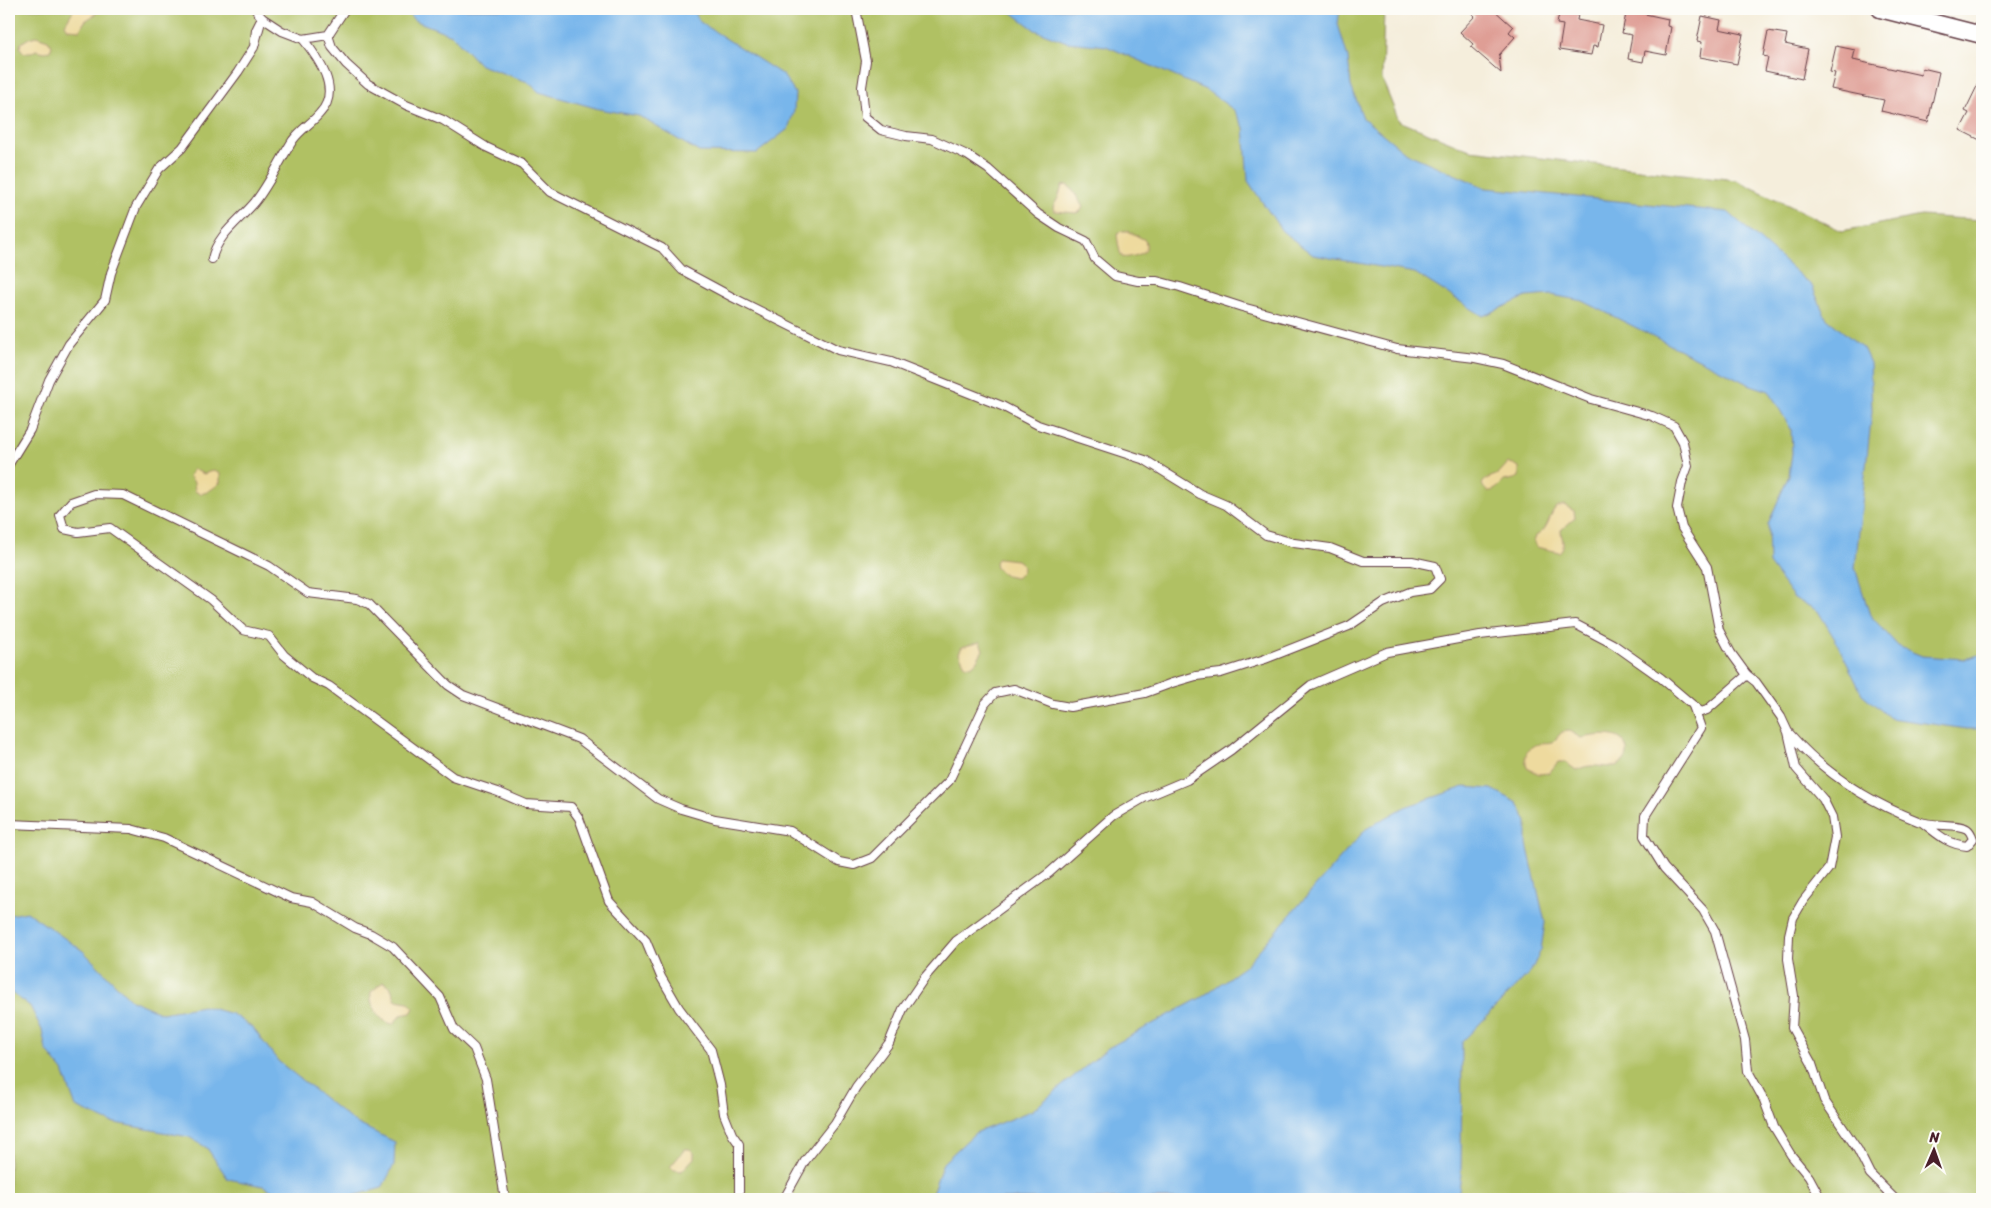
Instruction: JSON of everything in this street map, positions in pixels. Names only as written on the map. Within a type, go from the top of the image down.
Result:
[{"type":"street","points":[[1880,9],[1982,35]]},
{"type":"lane","points":[[255,9],[262,18],[282,31],[302,39],[328,35],[345,9]]},
{"type":"lane","points":[[856,9],[866,61],[862,86],[865,117],[881,130],[906,136],[932,139],[968,156],[988,169],[1038,214],[1059,228],[1086,241],[1095,259],[1115,276],[1138,281],[1157,281],[1234,305],[1397,349],[1475,358],[1503,364],[1591,399],[1652,416],[1674,426],[1682,442],[1688,466],[1682,482],[1678,508],[1682,528],[1707,566],[1719,630],[1731,653],[1747,675],[1756,682],[1767,696],[1781,717],[1788,732],[1796,768],[1823,799],[1832,817],[1835,837],[1829,868],[1803,901],[1793,918],[1788,959],[1794,996],[1792,1028],[1812,1064],[1824,1100],[1858,1150],[1870,1174],[1895,1199]]},
{"type":"lane","points":[[9,464],[30,430],[49,380],[68,344],[105,300],[111,273],[136,206],[159,169],[182,148],[238,72],[254,47],[256,30],[262,18]]},
{"type":"lane","points":[[328,35],[332,47],[346,64],[368,84],[406,105],[443,120],[486,147],[522,164],[550,192],[662,248],[682,270],[838,350],[891,362],[1002,406],[1038,425],[1145,460],[1200,494],[1226,505],[1266,535],[1294,543],[1330,548],[1362,561],[1412,560],[1420,562],[1435,566],[1440,579],[1430,589],[1410,592],[1383,603],[1349,626],[1274,655],[1220,673],[1196,676],[1145,693],[1070,707],[1053,704],[1014,689],[994,692],[985,704],[949,780],[872,858],[854,866],[839,862],[790,831],[714,819],[681,810],[658,800],[579,738],[463,695],[448,685],[369,604],[357,600],[308,593],[269,566],[123,495],[94,494],[72,502],[60,515],[64,529],[78,532],[110,528],[211,600],[243,630],[270,636],[284,655],[312,678],[329,686],[453,777],[498,792],[526,804],[570,808],[579,818],[609,900],[646,941],[661,977],[679,1008],[711,1050],[720,1085],[724,1114],[732,1134],[739,1144],[739,1199]]},
{"type":"lane","points":[[212,259],[214,249],[228,230],[255,202],[295,138],[320,113],[327,103],[328,85],[325,70],[302,39]]},
{"type":"lane","points":[[784,1199],[805,1161],[835,1123],[856,1087],[888,1044],[902,1009],[925,976],[956,942],[1049,873],[1113,816],[1144,798],[1187,780],[1231,750],[1311,685],[1387,652],[1480,635],[1575,624],[1613,644],[1661,678],[1701,712],[1707,710],[1747,675]]},
{"type":"lane","points":[[1693,706],[1701,728],[1645,816],[1644,836],[1664,868],[1703,910],[1715,931],[1745,1040],[1748,1071],[1764,1100],[1774,1127],[1791,1155],[1809,1177],[1821,1199]]},
{"type":"lane","points":[[1788,732],[1819,765],[1899,814],[1923,823],[1958,826],[1968,830],[1973,838],[1967,846],[1955,845],[1944,840],[1923,823]]},
{"type":"lane","points":[[9,824],[131,829],[164,838],[291,898],[312,902],[355,928],[393,947],[440,997],[454,1029],[474,1048],[486,1079],[505,1199]]},
{"type":"green space","points":[[9,9],[1384,9],[1382,79],[1399,121],[1470,150],[1736,180],[1842,231],[1921,216],[1982,220],[1982,1199],[9,1199]]},
{"type":"sand","points":[[74,9],[96,9],[96,14],[85,21],[80,30],[68,29],[65,24]]},
{"type":"sand","points":[[36,36],[48,40],[52,46],[50,51],[36,50],[31,53],[24,53],[20,48],[21,43]]},
{"type":"sand","points":[[1067,185],[1083,206],[1081,211],[1076,213],[1055,211],[1053,207],[1062,186]]},
{"type":"sand","points":[[1121,231],[1128,231],[1145,240],[1146,250],[1134,256],[1122,257],[1117,235]]},
{"type":"sand","points":[[1508,463],[1519,467],[1519,477],[1504,481],[1490,491],[1484,488],[1482,484],[1486,479],[1498,474]]},
{"type":"sand","points":[[193,469],[204,474],[214,470],[220,473],[220,483],[208,492],[198,493],[195,491],[194,482],[189,476]]},
{"type":"sand","points":[[1564,505],[1574,511],[1575,518],[1561,530],[1563,548],[1559,552],[1536,547],[1534,542],[1536,536],[1544,530],[1556,507]]},
{"type":"sand","points":[[998,558],[1017,560],[1022,564],[1023,568],[1020,575],[1016,578],[1006,576],[996,568],[995,562]]},
{"type":"sand","points":[[980,642],[983,650],[976,662],[971,666],[965,665],[959,653],[962,647]]},
{"type":"sand","points":[[1569,731],[1581,738],[1608,735],[1620,739],[1627,750],[1624,761],[1611,767],[1589,766],[1576,770],[1565,762],[1558,762],[1549,773],[1539,774],[1527,768],[1526,755],[1531,747],[1553,742],[1562,732]]},
{"type":"sand","points":[[383,982],[390,986],[396,1000],[408,1002],[414,1008],[411,1013],[401,1015],[393,1024],[383,1020],[373,1007],[371,992]]},
{"type":"sand","points":[[685,1149],[690,1149],[694,1153],[694,1158],[682,1171],[674,1170],[670,1167]]},
{"type":"water","points":[[405,9],[693,9],[700,22],[783,75],[795,93],[794,111],[788,129],[757,153],[699,152],[639,116],[599,109],[539,92],[528,82],[480,65],[452,35],[414,20]]},
{"type":"water","points":[[1007,9],[1340,9],[1338,24],[1348,58],[1351,86],[1363,118],[1406,153],[1486,188],[1728,212],[1812,286],[1826,318],[1863,348],[1870,363],[1872,411],[1855,568],[1870,615],[1898,646],[1922,656],[1965,659],[1982,654],[1982,729],[1967,729],[1890,718],[1862,694],[1836,641],[1818,611],[1794,598],[1769,564],[1768,524],[1789,475],[1792,453],[1791,429],[1769,391],[1748,384],[1583,301],[1552,295],[1526,297],[1483,316],[1415,273],[1313,255],[1282,231],[1248,181],[1244,127],[1234,110],[1206,90],[1106,46],[1067,42],[1035,30]]},
{"type":"water","points":[[1464,787],[1492,789],[1518,803],[1527,822],[1527,844],[1545,922],[1541,950],[1531,971],[1462,1042],[1461,1174],[1458,1199],[930,1199],[943,1163],[975,1133],[1033,1110],[1108,1048],[1202,997],[1245,966],[1366,829],[1405,807]]},
{"type":"water","points":[[27,912],[83,951],[131,1000],[162,1013],[203,1006],[232,1014],[253,1028],[278,1061],[354,1122],[395,1142],[394,1165],[382,1188],[341,1199],[290,1199],[263,1186],[228,1179],[207,1148],[189,1137],[110,1122],[76,1107],[63,1071],[46,1050],[42,1030],[30,1006],[9,991],[9,915]]},
{"type":"building","points":[[1467,9],[1493,9],[1513,27],[1509,32],[1515,37],[1499,55],[1501,73],[1471,47],[1473,44],[1460,32],[1475,16]]},
{"type":"building","points":[[1560,9],[1579,10],[1577,20],[1602,25],[1598,47],[1593,46],[1591,55],[1559,50],[1563,25],[1557,24]]},
{"type":"building","points":[[1627,9],[1646,9],[1645,14],[1668,19],[1667,26],[1671,27],[1666,55],[1645,51],[1643,62],[1628,59],[1632,35],[1622,33]]},
{"type":"building","points":[[1702,16],[1721,20],[1719,29],[1743,34],[1737,64],[1700,57],[1702,42],[1697,41]]},
{"type":"building","points":[[1768,31],[1787,34],[1785,44],[1808,49],[1802,79],[1765,71],[1768,57],[1763,56]]},
{"type":"building","points":[[1836,46],[1855,50],[1853,60],[1921,75],[1922,68],[1939,72],[1928,122],[1881,111],[1884,100],[1831,89],[1835,73],[1830,72]]},
{"type":"building","points":[[1982,76],[1982,141],[1960,130],[1969,113],[1965,111]]}]
